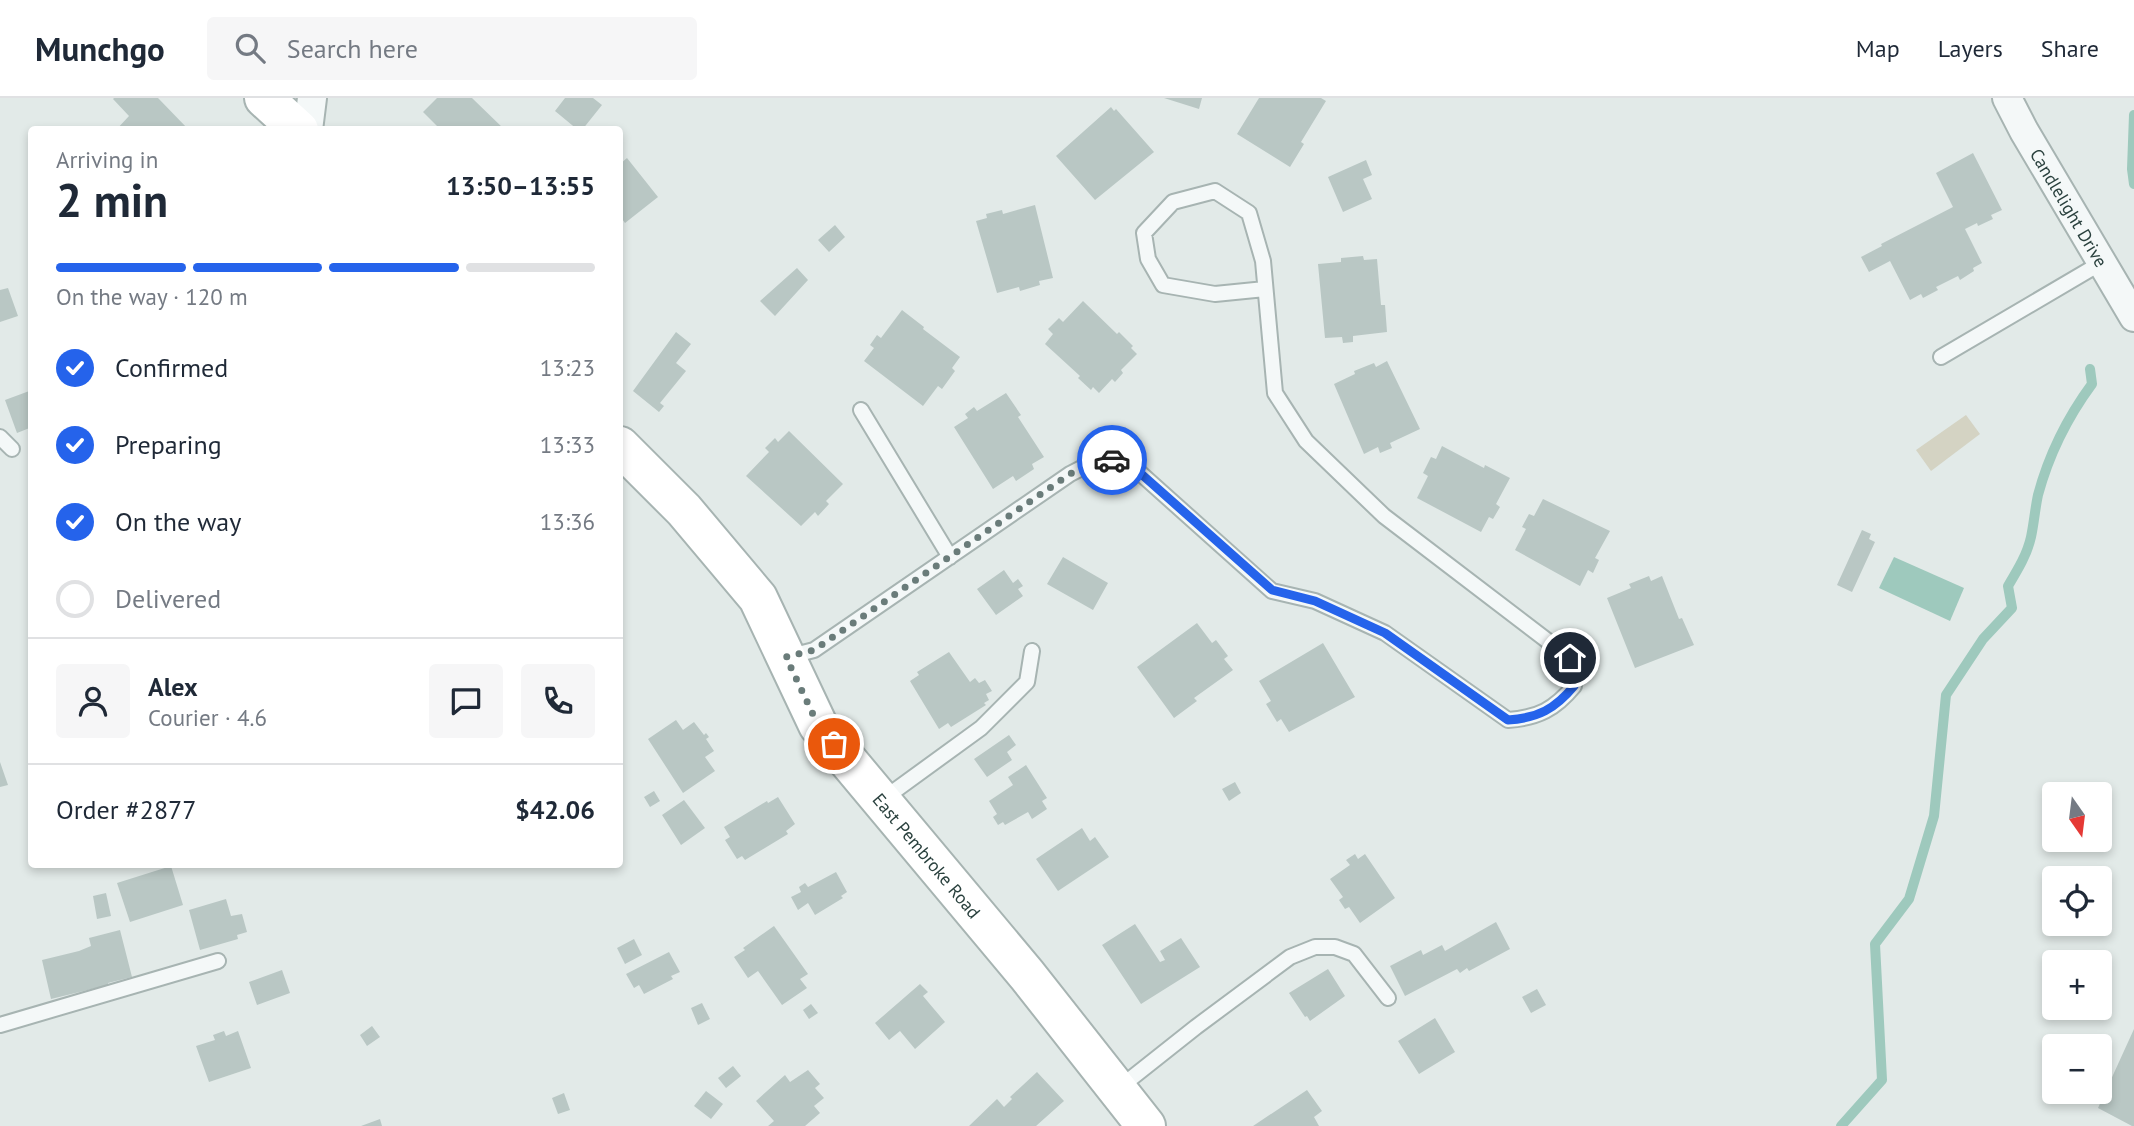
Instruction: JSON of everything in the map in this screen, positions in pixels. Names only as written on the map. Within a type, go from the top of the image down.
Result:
[{"type":"street","points":[[264,98],[295,126]]},
{"type":"street","points":[[308,126],[312,98]]},
{"type":"street","name":"Candlelight Drive","points":[[2007,98],[2134,317]]},
{"type":"street","name":"East Pembroke Road","points":[[623,449],[684,510],[758,598],[818,725],[1027,975],[1146,1126]]},
{"type":"lane","points":[[786,657],[814,650],[1070,474],[1101,458],[1130,464],[1272,590],[1315,601],[1385,633],[1508,720],[1530,719],[1560,702],[1574,686],[1570,658],[1384,516],[1306,441],[1275,393],[1263,261],[1249,213],[1215,191],[1173,202],[1144,233],[1148,259],[1163,285],[1215,294],[1265,289]]},
{"type":"lane","points":[[1941,357],[2101,263]]},
{"type":"lane","points":[[861,410],[950,557]]},
{"type":"lane","points":[[0,437],[12,449]]},
{"type":"lane","points":[[881,800],[981,728],[1027,682],[1032,651]]},
{"type":"lane","points":[[1117,1089],[1290,957],[1315,947],[1335,947],[1354,954],[1388,998]]},
{"type":"lane","points":[[0,1025],[218,961]]},
{"type":"shaded area","points":[[1966,415],[1980,434],[1931,471],[1916,450]]},
{"type":"shaded area","points":[[1894,557],[1964,588],[1950,621],[1879,588]]},
{"type":"building","points":[[158,98],[185,126],[120,126],[129,116],[113,99]]},
{"type":"building","points":[[437,98],[472,98],[501,126],[437,126],[423,112]]},
{"type":"building","points":[[565,98],[593,98],[602,105],[585,126],[573,126],[555,111]]},
{"type":"building","points":[[1164,98],[1202,98],[1199,109]]},
{"type":"building","points":[[1259,98],[1321,98],[1326,101],[1301,142],[1304,144],[1290,167],[1237,134]]},
{"type":"building","points":[[1111,107],[1114,111],[1116,109],[1154,152],[1095,200],[1056,156]]},
{"type":"building","points":[[1973,153],[2002,210],[1991,215],[1993,219],[1965,229],[1982,263],[1960,280],[1958,276],[1936,287],[1938,290],[1923,298],[1921,294],[1910,300],[1890,261],[1869,272],[1861,257],[1953,207],[1936,173]]},
{"type":"building","points":[[627,158],[658,197],[625,223],[623,220],[623,161]]},
{"type":"building","points":[[1366,160],[1372,175],[1363,179],[1372,199],[1343,212],[1328,177]]},
{"type":"building","points":[[1035,205],[1053,278],[1039,281],[1040,285],[1020,291],[1019,287],[997,293],[976,221],[987,218],[986,214],[1002,210],[1003,214]]},
{"type":"building","points":[[835,225],[845,237],[829,252],[818,240]]},
{"type":"building","points":[[1363,256],[1364,260],[1377,259],[1381,305],[1385,305],[1387,332],[1353,336],[1353,342],[1343,343],[1342,337],[1325,338],[1318,264]]},
{"type":"building","points":[[797,268],[808,280],[775,316],[760,301]]},
{"type":"building","points":[[8,288],[18,316],[0,322],[0,290]]},
{"type":"building","points":[[1083,301],[1117,334],[1119,332],[1137,354],[1121,370],[1123,373],[1115,382],[1112,379],[1099,393],[1093,387],[1091,390],[1078,378],[1080,376],[1045,344],[1053,334],[1048,329],[1059,318],[1063,322]]},
{"type":"building","points":[[902,310],[960,357],[952,368],[955,371],[942,389],[938,386],[923,406],[864,361],[874,348],[870,345],[877,335],[881,338]]},
{"type":"building","points":[[676,332],[691,344],[676,363],[686,371],[660,403],[664,406],[659,412],[633,391]]},
{"type":"building","points":[[1387,361],[1420,429],[1390,443],[1392,448],[1380,453],[1378,447],[1364,454],[1334,384],[1355,374],[1354,371],[1374,363],[1376,367]]},
{"type":"building","points":[[28,391],[28,429],[17,433],[5,400]]},
{"type":"building","points":[[1006,393],[1044,457],[1032,464],[1034,469],[1016,481],[1013,476],[993,489],[954,427],[968,418],[965,414],[974,407],[977,411]]},
{"type":"building","points":[[789,431],[843,484],[826,501],[829,504],[818,516],[815,512],[801,526],[746,476],[769,452],[765,448],[775,438],[778,442]]},
{"type":"building","points":[[1442,446],[1510,478],[1496,504],[1500,507],[1493,519],[1489,517],[1481,532],[1417,498],[1428,476],[1423,473],[1431,457],[1436,459]]},
{"type":"building","points":[[1543,499],[1610,531],[1595,558],[1599,560],[1593,573],[1588,570],[1580,586],[1515,550],[1526,529],[1522,527],[1529,514],[1534,516]]},
{"type":"building","points":[[1862,530],[1871,534],[1869,539],[1875,542],[1852,592],[1837,585]]},
{"type":"building","points":[[1063,557],[1108,583],[1093,610],[1047,584]]},
{"type":"building","points":[[1004,570],[1013,583],[1018,579],[1023,586],[1018,589],[1023,596],[996,615],[977,589]]},
{"type":"building","points":[[1649,576],[1651,581],[1662,576],[1679,619],[1682,618],[1694,645],[1635,668],[1607,598],[1631,588],[1629,584]]},
{"type":"building","points":[[1197,623],[1212,643],[1216,640],[1228,656],[1224,659],[1233,670],[1194,698],[1197,701],[1174,718],[1137,667]]},
{"type":"building","points":[[1323,643],[1355,697],[1289,732],[1281,719],[1277,722],[1266,704],[1271,701],[1259,681]]},
{"type":"building","points":[[949,652],[970,682],[975,678],[979,683],[985,680],[992,691],[986,694],[989,700],[984,703],[986,705],[951,727],[948,723],[939,729],[910,681],[919,675],[917,672]]},
{"type":"building","points":[[676,720],[683,730],[694,722],[704,735],[706,733],[709,737],[706,739],[714,751],[705,757],[715,771],[683,793],[648,739]]},
{"type":"building","points":[[1009,735],[1016,745],[1007,752],[1012,760],[987,777],[974,759]]},
{"type":"building","points":[[0,762],[8,785],[0,787]]},
{"type":"building","points":[[1026,765],[1047,798],[1042,801],[1047,809],[1032,819],[1028,812],[1005,825],[1003,822],[998,825],[993,817],[997,814],[989,801],[1013,785],[1008,777]]},
{"type":"building","points":[[1235,782],[1241,793],[1229,801],[1222,789]]},
{"type":"building","points":[[654,791],[660,801],[650,807],[644,797]]},
{"type":"building","points":[[778,797],[795,824],[786,831],[788,834],[745,860],[742,856],[737,859],[725,840],[730,837],[724,827]]},
{"type":"building","points":[[684,800],[705,828],[681,845],[662,815]]},
{"type":"building","points":[[1082,828],[1090,841],[1095,837],[1109,857],[1058,891],[1036,859]]},
{"type":"building","points":[[1355,854],[1358,859],[1365,854],[1395,898],[1360,923],[1349,907],[1345,909],[1339,900],[1343,897],[1330,879],[1350,865],[1346,860]]},
{"type":"building","points":[[172,868],[183,905],[130,922],[117,883]]},
{"type":"building","points":[[836,872],[847,892],[841,896],[843,898],[815,915],[808,903],[798,910],[791,897],[801,892],[799,887],[805,883],[808,887]]},
{"type":"building","points":[[106,893],[111,916],[97,919],[93,896]]},
{"type":"building","points":[[226,899],[231,916],[242,914],[247,932],[237,935],[238,939],[200,950],[189,910]]},
{"type":"building","points":[[1496,922],[1510,949],[1469,971],[1467,968],[1460,973],[1457,969],[1405,996],[1390,966],[1421,950],[1423,955],[1442,945],[1445,951]]},
{"type":"building","points":[[1135,924],[1160,962],[1165,960],[1160,951],[1181,938],[1200,967],[1141,1004],[1102,945]]},
{"type":"building","points":[[774,926],[808,974],[800,979],[807,988],[782,1005],[758,971],[748,978],[734,957]]},
{"type":"building","points":[[120,930],[132,977],[51,999],[42,960],[79,951],[91,946],[89,938]]},
{"type":"building","points":[[634,939],[642,955],[625,964],[617,948]]},
{"type":"building","points":[[669,952],[680,972],[671,976],[673,979],[644,994],[639,985],[634,988],[626,974]]},
{"type":"building","points":[[1328,969],[1345,996],[1310,1021],[1289,993]]},
{"type":"building","points":[[282,970],[290,993],[257,1005],[249,982]]},
{"type":"building","points":[[920,984],[928,992],[923,996],[945,1022],[915,1049],[900,1031],[889,1040],[875,1023]]},
{"type":"building","points":[[1537,989],[1546,1005],[1531,1013],[1522,997]]},
{"type":"building","points":[[702,1003],[710,1019],[698,1025],[691,1008]]},
{"type":"building","points":[[811,1004],[818,1013],[809,1019],[803,1010]]},
{"type":"building","points":[[1435,1018],[1455,1052],[1419,1074],[1398,1041]]},
{"type":"building","points":[[372,1026],[380,1037],[367,1046],[360,1035]]},
{"type":"building","points":[[2134,1029],[2134,1126],[2098,1108],[2100,1104],[2112,1104],[2112,1077]]},
{"type":"building","points":[[224,1031],[226,1036],[238,1031],[251,1068],[209,1082],[196,1046],[215,1040],[213,1035]]},
{"type":"building","points":[[733,1066],[741,1076],[726,1088],[718,1078]]},
{"type":"building","points":[[808,1070],[820,1084],[815,1088],[824,1098],[814,1106],[820,1113],[805,1126],[768,1126],[774,1121],[756,1101],[785,1075],[790,1082]]},
{"type":"building","points":[[1037,1072],[1064,1101],[1036,1126],[969,1126],[997,1099],[1004,1107],[1012,1099],[1010,1097]]},
{"type":"building","points":[[1307,1090],[1322,1111],[1314,1117],[1319,1126],[1253,1126]]},
{"type":"building","points":[[706,1091],[723,1104],[711,1119],[694,1106]]},
{"type":"building","points":[[564,1093],[570,1110],[558,1114],[552,1098]]},
{"type":"building","points":[[380,1119],[382,1126],[361,1126]]},
{"type":"waterway","points":[[2134,115],[2134,184]]},
{"type":"waterway","points":[[1841,1126],[1882,1080],[1875,944],[1909,899],[1934,816],[1946,695],[1983,639],[2012,608],[2008,586],[2029,544],[2042,480],[2060,437],[2092,384],[2090,369]]},
{"type":"way so far","points":[[834,744],[818,725],[786,657],[814,650],[1070,474],[1101,458],[1112,460]]},
{"type":"route","points":[[1112,460],[1130,464],[1272,590],[1315,601],[1385,633],[1508,720],[1530,719],[1560,702],[1574,686],[1570,658]]}]
